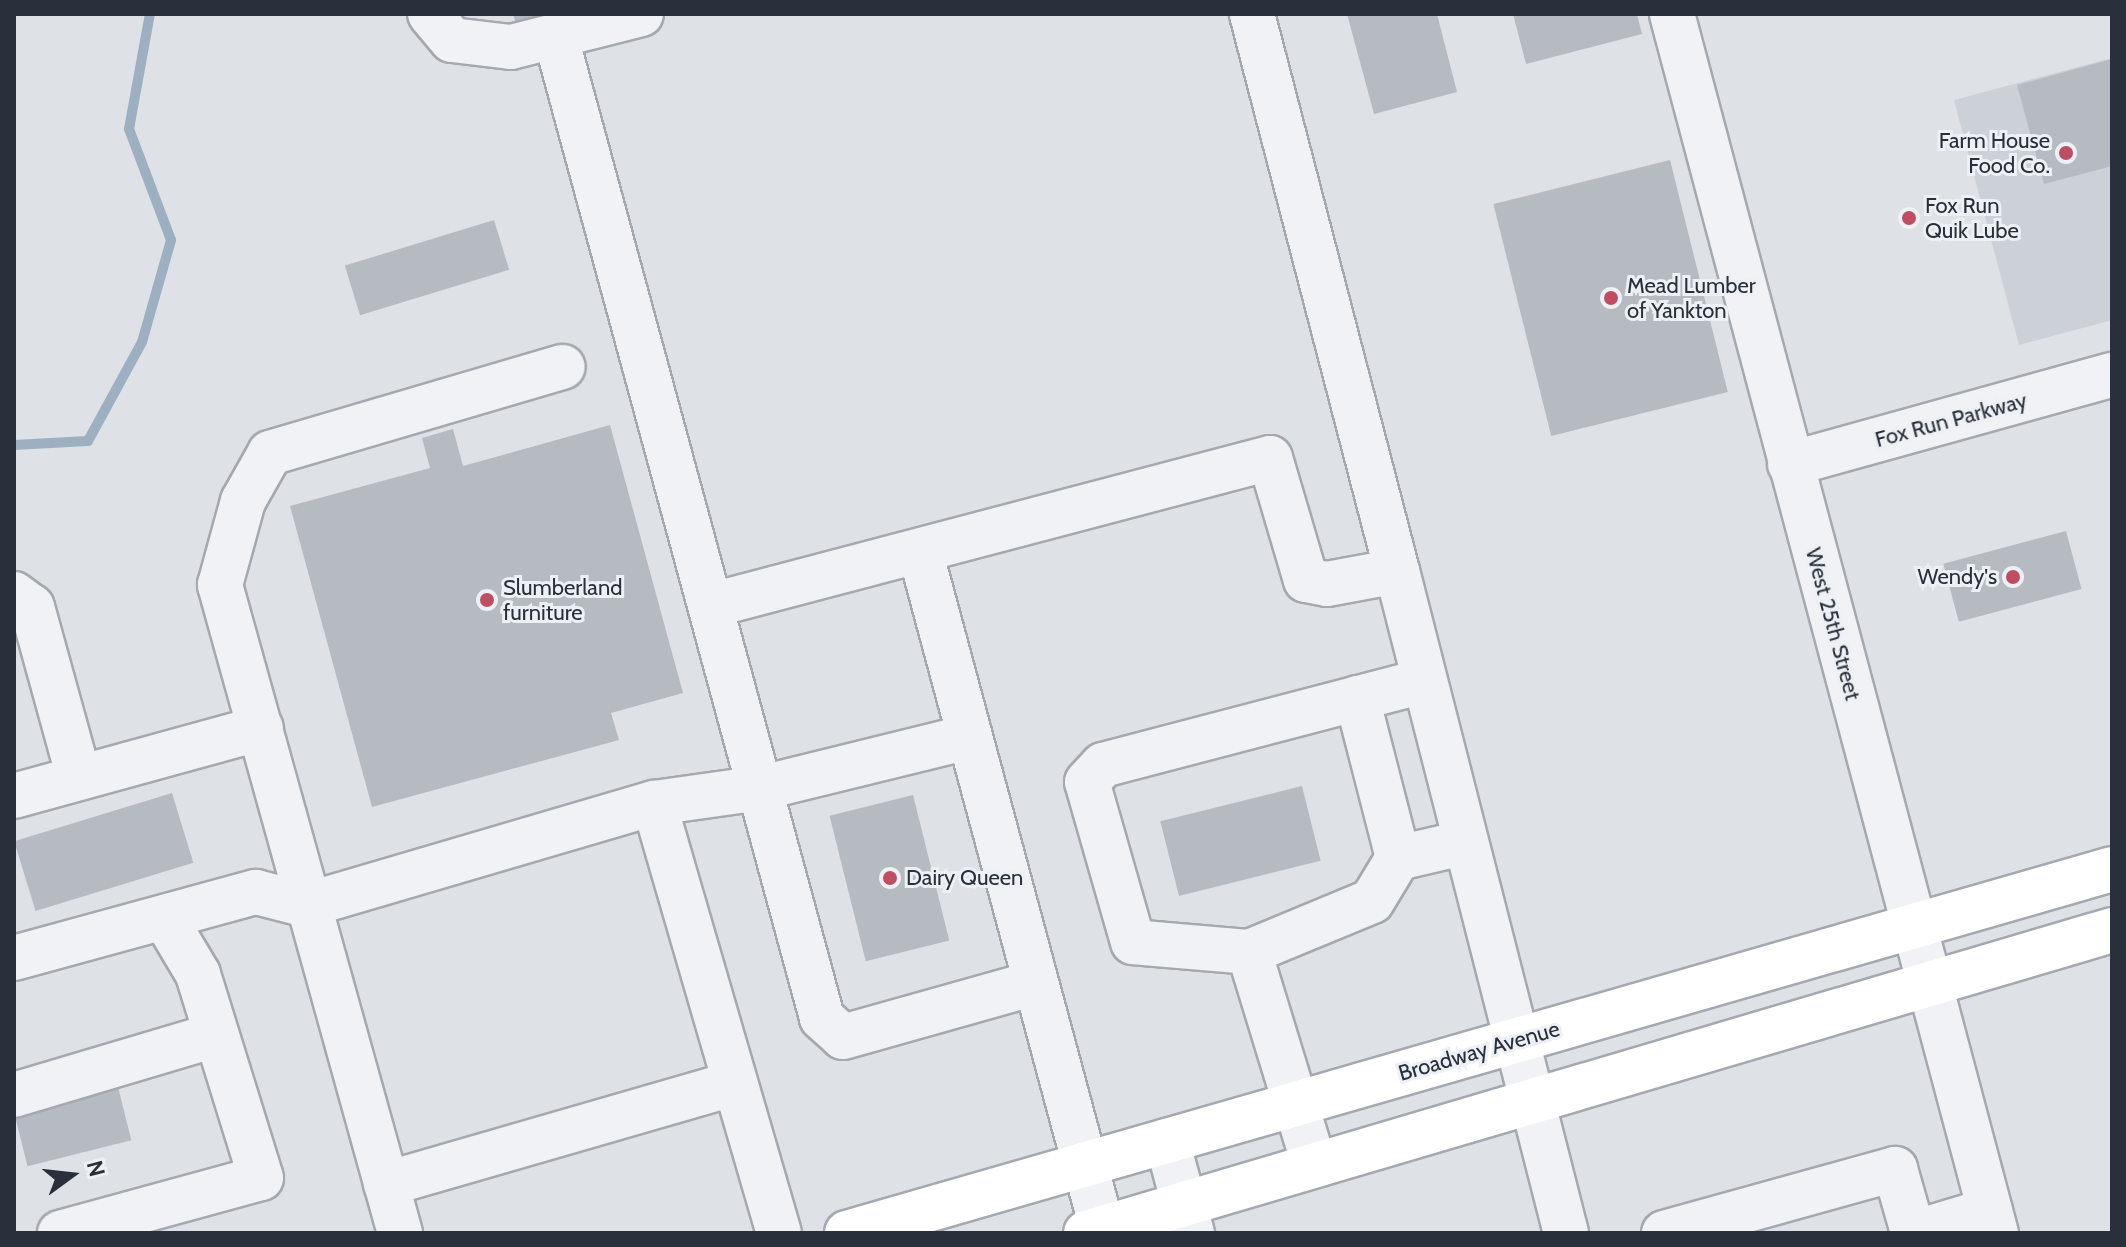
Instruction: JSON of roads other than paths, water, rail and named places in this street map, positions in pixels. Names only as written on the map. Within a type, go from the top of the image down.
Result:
[{"type":"highway","name":"Broadway Avenue","points":[[847,1233],[2112,869]]},
{"type":"highway","points":[[1094,1231],[1188,1218],[1314,1164],[1929,980],[2112,930]]},
{"type":"street","points":[[430,14],[452,40],[475,47],[556,38],[641,14]]},
{"type":"street","points":[[1252,14],[1397,571],[1512,1041],[1566,1233]]},
{"type":"street","name":"West 25th Street","points":[[1672,14],[1993,1221]]},
{"type":"street","points":[[556,38],[822,1018],[832,1032],[843,1037],[1035,983]]},
{"type":"street","points":[[400,1233],[220,585],[243,501],[270,453],[563,367]]},
{"type":"street","name":"Fox Run Parkway","points":[[1790,464],[2112,375]]},
{"type":"street","points":[[712,605],[1270,458],[1306,580],[1327,584],[1397,571]]},
{"type":"street","points":[[920,551],[1035,983],[1094,1231]]},
{"type":"street","points":[[14,594],[32,607],[79,778]]},
{"type":"street","points":[[1357,698],[1398,858],[1372,901],[1249,952],[1146,948],[1133,942],[1087,782],[1093,772],[1357,698],[1424,681]]},
{"type":"street","points":[[14,796],[261,728]]},
{"type":"street","points":[[14,958],[256,892],[307,905],[654,803],[761,788],[968,737]]},
{"type":"street","points":[[654,803],[779,1233]]},
{"type":"street","points":[[1398,858],[1463,843]]},
{"type":"street","points":[[60,1233],[261,1178],[198,974],[164,917]]},
{"type":"street","points":[[1249,952],[1291,1105],[1314,1164]]},
{"type":"street","points":[[14,1095],[215,1035]]},
{"type":"street","points":[[386,1184],[735,1083]]},
{"type":"street","points":[[1167,1141],[1188,1218]]},
{"type":"street","points":[[1664,1233],[1895,1169],[1913,1232],[1993,1221]]},
{"type":"waterway","points":[[14,445],[88,441],[142,342],[171,240],[129,129],[150,14]]},
{"type":"place","name":"Farm House Food Co.","points":[[2066,153]]},
{"type":"place","name":"Fox Run Quik Lube","points":[[1909,218]]},
{"type":"place","name":"Mead Lumber of Yankton","points":[[1611,298]]},
{"type":"place","name":"Wendy's","points":[[2013,577]]},
{"type":"place","name":"Slumberland furniture","points":[[487,600]]},
{"type":"place","name":"Dairy Queen","points":[[890,878]]}]
